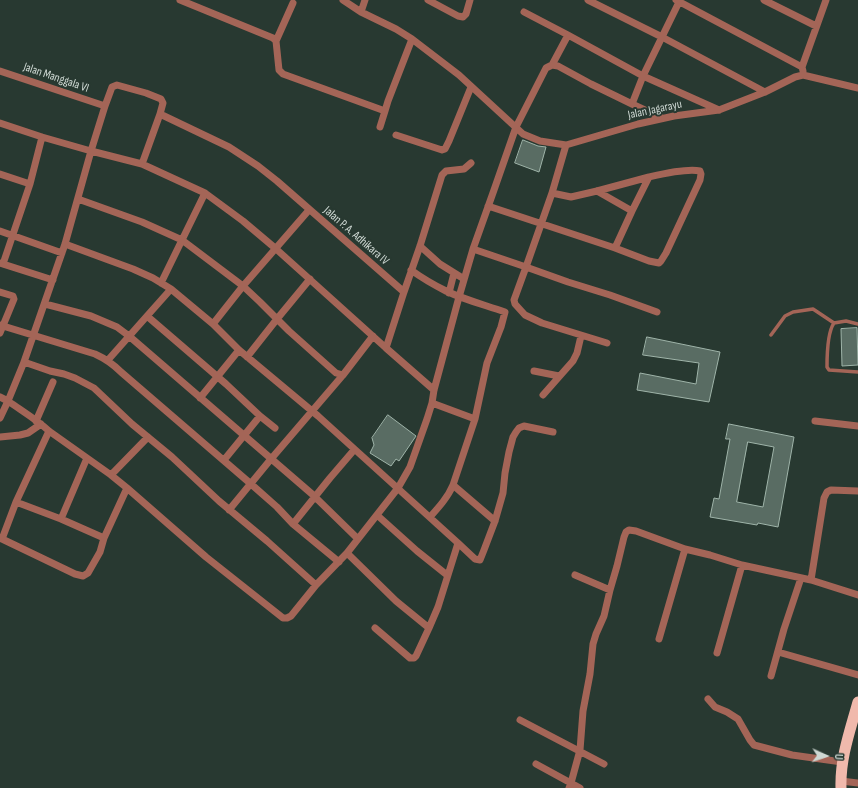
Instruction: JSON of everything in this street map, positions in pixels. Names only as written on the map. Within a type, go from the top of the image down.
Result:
[{"type":"highway","points":[[841,784],[842,762],[858,702]]},
{"type":"street","points":[[180,0],[264,34],[276,41]]},
{"type":"street","name":"Jalan Jagarayu","points":[[343,0],[361,12],[396,29],[412,39],[459,75],[523,134],[540,141],[566,145],[574,144],[662,118],[719,110],[765,92],[794,77],[803,75]]},
{"type":"street","points":[[361,12],[365,0]]},
{"type":"street","points":[[428,0],[458,16],[463,17],[466,14],[470,0]]},
{"type":"street","points":[[588,0],[662,37],[765,92]]},
{"type":"street","points":[[764,0],[816,26]]},
{"type":"street","points":[[826,0],[802,67],[803,75],[858,88]]},
{"type":"street","points":[[291,1],[276,41],[279,70],[283,74],[385,111]]},
{"type":"street","points":[[632,104],[643,76],[678,1],[802,67]]},
{"type":"street","points":[[524,12],[568,34],[643,76],[719,110]]},
{"type":"street","points":[[552,65],[568,34]]},
{"type":"street","points":[[380,127],[388,101],[412,39]]},
{"type":"street","points":[[0,397],[39,422],[48,431],[111,475],[206,557],[282,618],[288,618],[292,616],[316,585],[347,553],[398,488],[410,466],[432,403],[434,390],[473,249],[516,128],[546,68],[552,65],[558,66],[591,84],[662,118]]},
{"type":"street","name":"Jalan Manggala VI","points":[[0,71],[104,106]]},
{"type":"street","points":[[0,418],[24,362],[32,335],[45,304],[65,244],[104,106],[112,87],[117,85],[146,93],[161,99],[163,103],[142,164]]},
{"type":"street","points":[[396,135],[442,150],[445,149],[471,87]]},
{"type":"street","name":"Jalan P. A. Adhikara IV","points":[[160,114],[229,147],[258,166],[404,292]]},
{"type":"street","points":[[0,123],[42,137],[142,164],[205,193],[243,220],[434,390]]},
{"type":"street","points":[[42,137],[30,184],[13,236],[2,263],[53,280]]},
{"type":"street","points":[[566,145],[552,193],[514,300],[515,304],[525,315],[542,323],[607,343]]},
{"type":"street","points":[[386,348],[442,175],[446,171],[464,169],[471,163]]},
{"type":"street","points":[[488,206],[615,248],[654,263],[659,263],[666,253],[700,180],[701,174],[700,171],[693,170],[664,174],[571,197],[552,193]]},
{"type":"street","points":[[0,174],[30,184]]},
{"type":"street","points":[[615,248],[649,177]]},
{"type":"street","points":[[597,191],[632,211]]},
{"type":"street","points":[[161,283],[205,193]]},
{"type":"street","points":[[78,199],[142,222],[182,240],[243,286],[289,331],[336,373],[343,375]]},
{"type":"street","points":[[213,324],[275,248],[309,210]]},
{"type":"street","points":[[0,231],[62,253]]},
{"type":"street","points":[[65,244],[133,268],[171,289],[213,324],[239,350],[280,386],[312,411],[444,531],[475,558],[480,560],[495,521],[503,493],[509,452],[516,432],[519,428],[524,426],[553,432]]},
{"type":"street","points":[[419,247],[454,274],[464,279]]},
{"type":"street","points":[[473,249],[656,312]]},
{"type":"street","points":[[411,269],[432,284],[459,297],[504,312],[501,327],[486,363],[474,419],[453,485],[444,501],[430,517]]},
{"type":"street","points":[[450,292],[454,274]]},
{"type":"street","points":[[247,357],[310,279]]},
{"type":"street","points":[[108,360],[171,289]]},
{"type":"street","points":[[0,292],[13,296],[14,299],[1,328],[32,335],[89,352],[108,360],[224,460],[277,507],[293,524],[339,562]]},
{"type":"street","points":[[45,304],[91,316],[117,327],[129,336],[315,497],[358,539]]},
{"type":"street","points":[[147,316],[275,428]]},
{"type":"street","points":[[229,510],[343,375],[373,336]]},
{"type":"street","points":[[543,395],[558,376],[573,361],[577,353],[581,336]]},
{"type":"street","points":[[200,398],[239,350]]},
{"type":"street","points":[[24,362],[75,378],[94,388],[132,424],[172,457],[229,510],[267,541],[316,585]]},
{"type":"street","points":[[534,371],[558,376]]},
{"type":"street","points":[[0,437],[28,433],[39,422],[53,382]]},
{"type":"street","points":[[432,403],[474,419]]},
{"type":"street","points":[[224,460],[260,416]]},
{"type":"street","points":[[815,422],[858,426]]},
{"type":"street","points":[[48,431],[1,539],[75,574],[83,576],[88,573],[100,552],[104,538],[127,488]]},
{"type":"street","points":[[111,475],[148,437]]},
{"type":"street","points":[[293,524],[354,450]]},
{"type":"street","points":[[61,519],[87,458]]},
{"type":"street","points":[[453,485],[495,521]]},
{"type":"street","points":[[811,580],[824,498],[827,492],[831,490],[858,491]]},
{"type":"street","points":[[16,502],[61,519],[104,538]]},
{"type":"street","points":[[377,515],[417,551],[447,575]]},
{"type":"street","points":[[570,785],[580,750],[583,711],[590,674],[593,644],[604,616],[626,532],[630,530],[636,531],[685,549],[742,565],[811,580],[858,595]]},
{"type":"street","points":[[375,628],[410,658],[414,658],[416,656],[438,607],[458,543]]},
{"type":"street","points":[[659,639],[685,549]]},
{"type":"street","points":[[347,553],[396,601],[429,628]]},
{"type":"street","points":[[717,653],[742,565]]},
{"type":"street","points":[[575,575],[610,590]]},
{"type":"street","points":[[770,676],[801,578]]},
{"type":"street","points":[[778,652],[858,675]]},
{"type":"street","points":[[708,699],[715,707],[738,719],[754,745],[792,755],[842,762]]},
{"type":"street","points":[[520,720],[580,750],[604,764]]},
{"type":"street","points":[[536,764],[570,785],[580,788]]},
{"type":"street","points":[[841,784],[858,783]]},
{"type":"lane","points":[[771,335],[785,316],[793,312],[813,309],[834,323],[846,321],[858,324]]},
{"type":"lane","points":[[834,323],[829,334],[826,367],[829,370],[858,372]]},
{"type":"building","points":[[523,140],[538,146],[546,147],[539,172],[515,163]]},
{"type":"building","points":[[857,328],[858,365],[842,366],[841,329]]},
{"type":"building","points":[[647,337],[720,352],[709,402],[637,390],[640,373],[696,384],[699,363],[643,355]]},
{"type":"building","points":[[388,415],[416,436],[399,461],[396,459],[391,466],[370,453],[374,445],[372,438]]},
{"type":"building","points":[[729,424],[794,437],[778,527],[710,517],[714,498],[719,499],[730,439],[726,439]],"holes":[[[748,442],[774,447],[763,507],[737,502]]]}]
